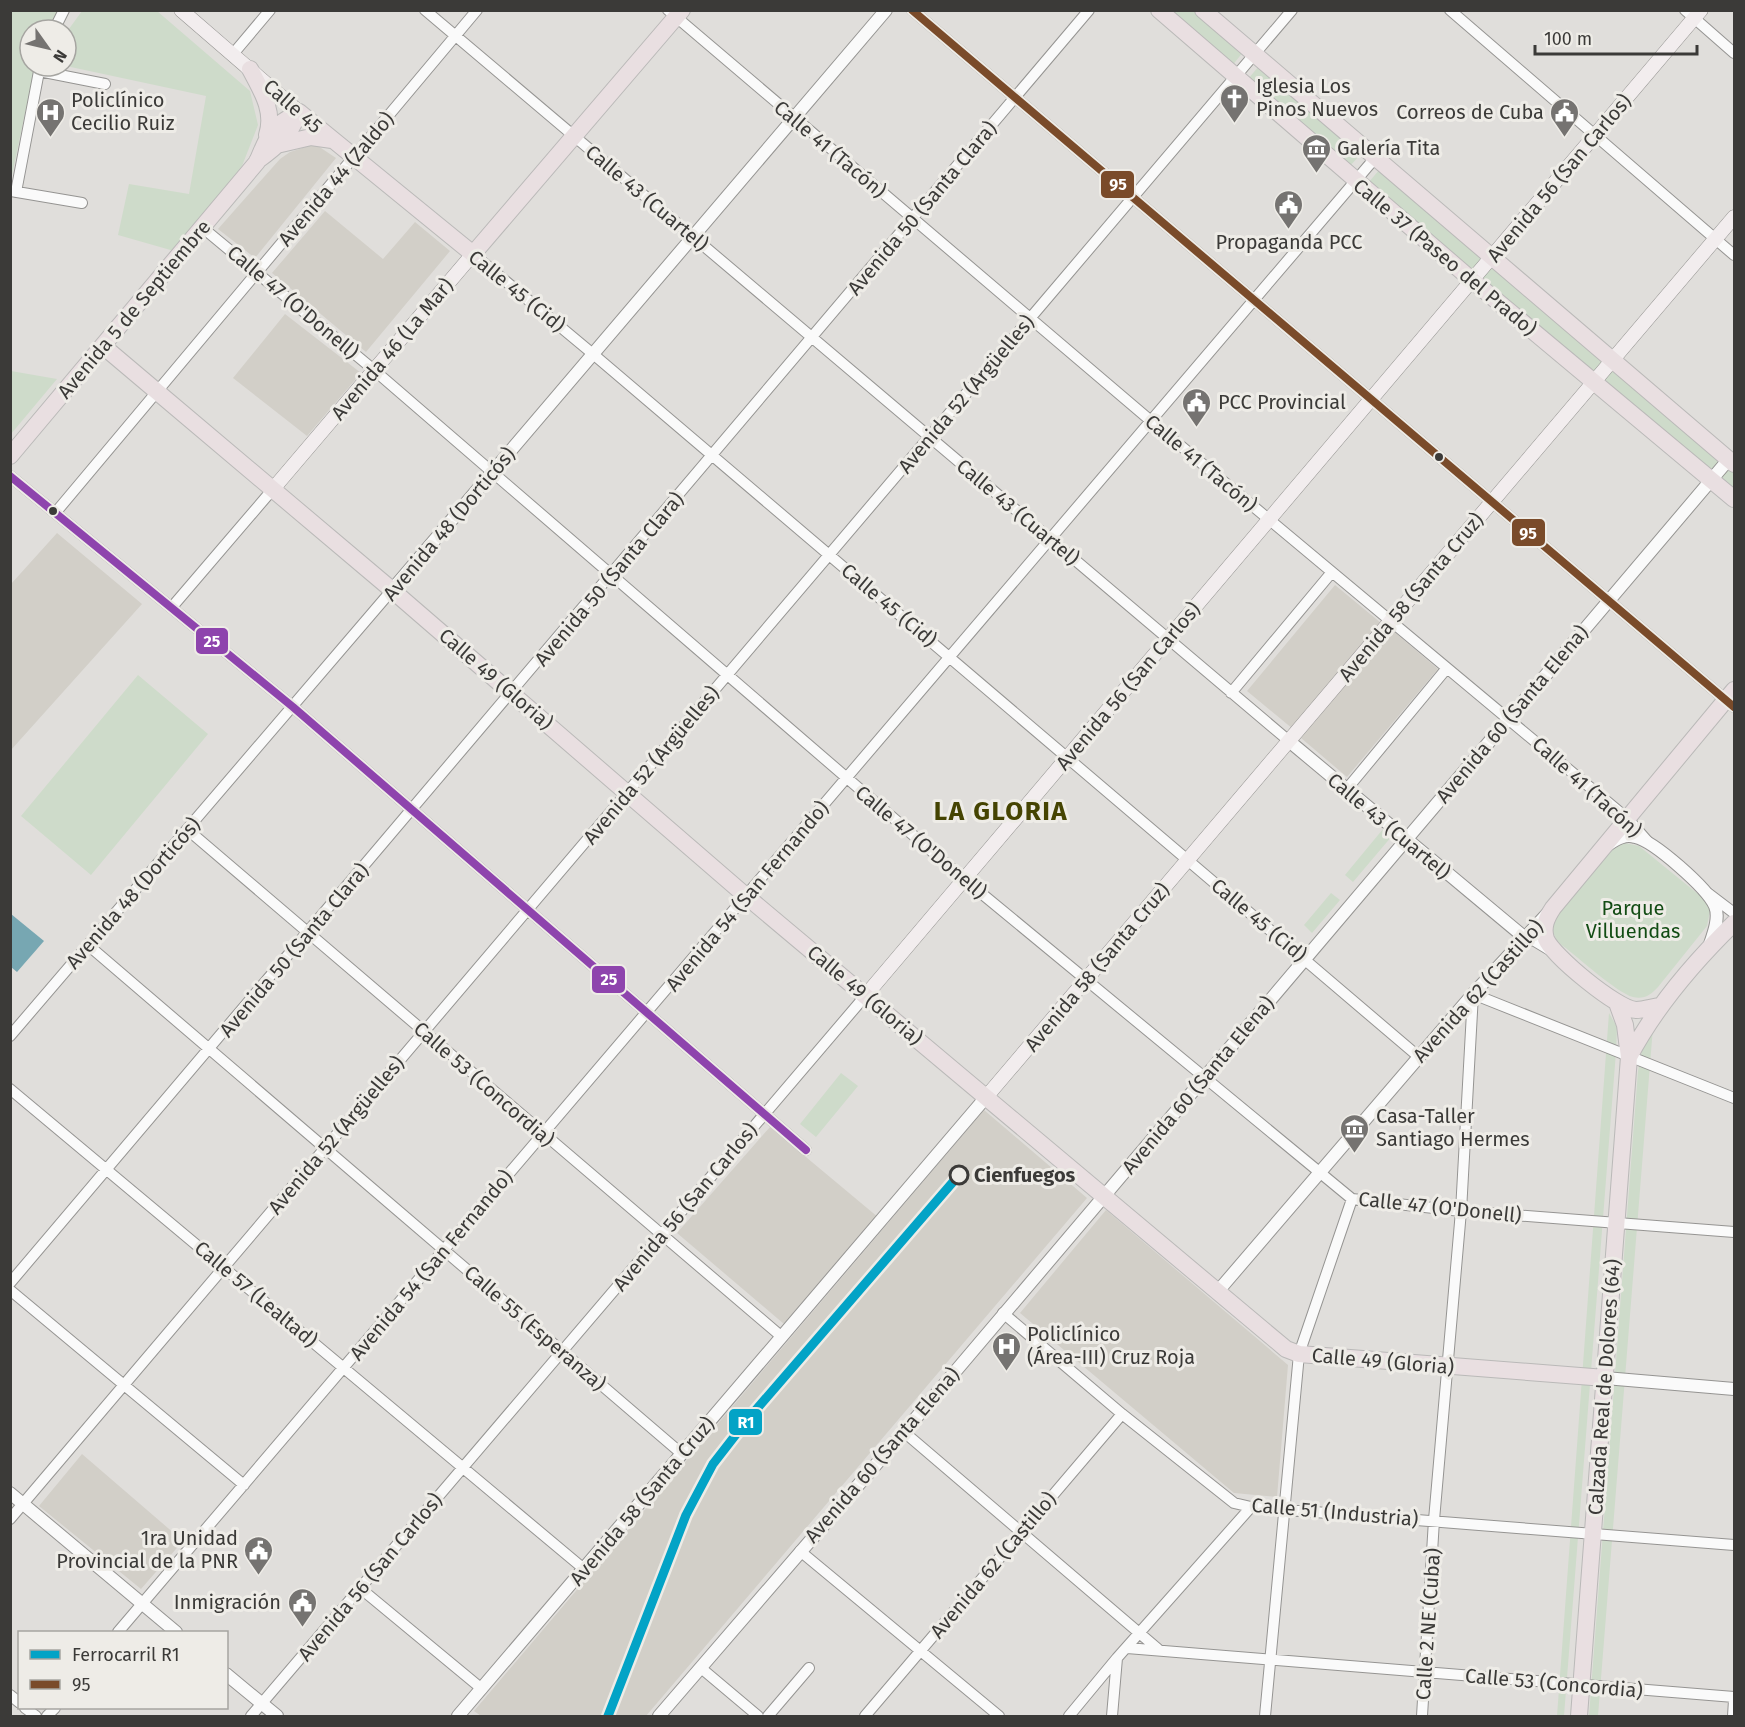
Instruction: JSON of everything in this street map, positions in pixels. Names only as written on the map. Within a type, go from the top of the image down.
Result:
[{"type":"main road","points":[[181,10],[233,54]]},
{"type":"main road","name":"Calle 37 (Paseo del Prado)","points":[[1160,10],[1237,75],[1355,181],[1734,499]]},
{"type":"main road","name":"Calle 37 (Paseo del Prado)","points":[[1203,10],[1611,362],[1732,458]]},
{"type":"main road","name":"Avenida 46 (La Mar)","points":[[273,489],[574,137],[675,13]]},
{"type":"main road","name":"Avenida 56 (San Carlos)","points":[[866,994],[1492,259],[1693,13]]},
{"type":"main road","name":"Calle 45","points":[[233,54],[354,158]]},
{"type":"main road","points":[[250,69],[268,108],[274,140],[311,136],[332,140]]},
{"type":"main road","name":"Avenida 5 de Septiembre","points":[[10,456],[203,228],[274,140],[290,132],[299,112]]},
{"type":"main road","name":"Calle 45 (Cid)","points":[[354,158],[472,254]]},
{"type":"main road","name":"Avenida 58 (Santa Cruz)","points":[[987,1096],[1734,217]]},
{"type":"main road","points":[[123,322],[122,349],[131,369]]},
{"type":"main road","name":"Calle 49 (Gloria)","points":[[103,346],[513,693],[746,896],[1219,1290],[1286,1349],[1299,1354],[1605,1378]]},
{"type":"main road","points":[[82,371],[106,364],[131,369]]},
{"type":"main road","name":"Avenida 62 (Castillo)","points":[[1553,908],[1732,699]]},
{"type":"main road","points":[[1553,908],[1545,921],[1545,937],[1554,951]]},
{"type":"main road","points":[[1617,1003],[1635,1010],[1660,1006],[1708,949],[1734,923]]},
{"type":"main road","name":"Calle 43 (Cuartel)","points":[[1554,951],[1617,1003]]},
{"type":"main road","name":"Calzada Real de Dolores (64)","points":[[1579,1716],[1629,1057],[1628,1042],[1617,1003]]},
{"type":"main road","name":"Calzada Real de Dolores (64)","points":[[1629,1057],[1660,1006]]},
{"type":"street","points":[[233,54],[270,10]]},
{"type":"street","name":"Calle 43 (Cuartel)","points":[[425,10],[1405,840],[1524,937],[1535,940],[1554,951]]},
{"type":"street","name":"Avenida 44 (Zaldo)","points":[[56,512],[477,10]]},
{"type":"street","name":"Avenida 48 (Dorticós)","points":[[10,1036],[189,830],[886,10]]},
{"type":"street","points":[[912,10],[1253,301],[1732,699]]},
{"type":"street","name":"Avenida 50 (Santa Clara)","points":[[10,1283],[513,693],[1089,10]]},
{"type":"street","name":"Avenida 52 (Argüelles)","points":[[10,1519],[1292,10]]},
{"type":"street","points":[[1450,10],[1734,255]]},
{"type":"street","name":"Calle 41 (Tacón)","points":[[675,13],[794,119],[914,218],[1150,421],[1628,819],[1649,843],[1734,914]]},
{"type":"street","points":[[1693,13],[1734,53]]},
{"type":"street","points":[[38,78],[13,191],[82,203]]},
{"type":"street","points":[[78,78],[105,84]]},
{"type":"street","name":"Avenida 54 (San Fernando)","points":[[119,1631],[1375,158]]},
{"type":"street","name":"Calle 47 (O'Donell)","points":[[203,228],[374,370],[964,879],[1352,1199],[1461,1211],[1734,1232]]},
{"type":"street","name":"Calle 45 (Cid)","points":[[472,254],[830,554],[1419,1057]]},
{"type":"street","name":"Avenida 60 (Santa Elena)","points":[[659,1716],[904,1432],[1711,479],[1732,458]]},
{"type":"street","points":[[10,476],[293,707],[806,1150]]},
{"type":"street","name":"Avenida 46 (La Mar)","points":[[172,606],[273,489]]},
{"type":"street","points":[[1231,693],[1332,572]]},
{"type":"street","points":[[1346,790],[1447,668]]},
{"type":"street","name":"Calle 53 (Concordia)","points":[[189,830],[782,1337]]},
{"type":"street","points":[[1608,844],[1623,836],[1635,837],[1649,843]]},
{"type":"street","points":[[1706,892],[1716,908],[1716,925],[1708,949]]},
{"type":"street","name":"Avenida 62 (Castillo)","points":[[1219,1290],[1473,994],[1553,908]]},
{"type":"street","name":"Calle 55 (Esperanza)","points":[[88,945],[682,1454]]},
{"type":"street","name":"Avenida 56 (San Carlos)","points":[[251,1716],[866,994]]},
{"type":"street","points":[[1473,994],[1734,1098]]},
{"type":"street","name":"Calle 2 NE (Cuba)","points":[[1422,1716],[1434,1520],[1461,1211],[1473,994]]},
{"type":"street","name":"Calle 57 (Lealtad)","points":[[10,1089],[584,1569]]},
{"type":"street","name":"Avenida 58 (Santa Cruz)","points":[[458,1716],[987,1096]]},
{"type":"street","points":[[1265,1716],[1299,1354],[1352,1199]]},
{"type":"street","points":[[10,1290],[244,1485]]},
{"type":"street","name":"Calle 51 (Industria)","points":[[1003,1313],[1224,1497],[1251,1507],[1734,1545]]},
{"type":"street","name":"Calle 49 (Gloria)","points":[[1605,1378],[1734,1389]]},
{"type":"street","name":"Avenida 62 (Castillo)","points":[[865,1716],[1122,1414]]},
{"type":"street","points":[[904,1432],[1158,1649]]},
{"type":"street","points":[[10,1493],[175,1631]]},
{"type":"street","points":[[1070,1716],[1116,1658],[1251,1507]]},
{"type":"street","points":[[800,1551],[999,1716]]},
{"type":"street","points":[[360,1588],[482,1689]]},
{"type":"street","name":"Calle 53 (Concordia)","points":[[1127,1648],[1734,1699]]},
{"type":"street","points":[[1112,1716],[1116,1658]]},
{"type":"street","points":[[701,1668],[758,1716]]},
{"type":"street","points":[[768,1716],[808,1668]]},
{"type":"street","points":[[228,1676],[277,1716]]},
{"type":"street","points":[[1733,1716],[1734,1699]]},
{"type":"shaded area","points":[[315,144],[336,158],[255,258],[218,229],[280,159],[290,152]]},
{"type":"shaded area","points":[[325,211],[383,259],[415,222],[450,251],[366,352],[272,273]]},
{"type":"shaded area","points":[[285,314],[361,373],[307,436],[233,378]]},
{"type":"shaded area","points":[[57,533],[142,604],[11,750],[11,584]]},
{"type":"shaded area","points":[[1335,585],[1381,623],[1293,729],[1247,691]]},
{"type":"shaded area","points":[[1392,630],[1438,669],[1347,777],[1301,738]]},
{"type":"shaded area","points":[[984,1110],[1087,1198],[646,1716],[481,1716],[474,1711]]},
{"type":"shaded area","points":[[770,1127],[879,1218],[784,1324],[677,1233]]},
{"type":"shaded area","points":[[1106,1210],[1288,1365],[1277,1497],[1234,1493],[1020,1313]]},
{"type":"shaded area","points":[[82,1454],[183,1541],[141,1589],[39,1506]]},
{"type":"green space","points":[[10,11],[61,11],[56,18],[18,18],[18,78],[32,78],[11,180]]},
{"type":"green space","points":[[82,11],[157,11],[250,91],[258,125],[242,166],[174,251],[118,235],[129,184],[189,194],[206,96],[78,69],[77,18]]},
{"type":"green space","points":[[1166,11],[1194,11],[1243,52],[1232,66]]},
{"type":"green space","points":[[1259,66],[1361,154],[1349,167],[1248,79]]},
{"type":"green space","points":[[1380,169],[1734,471],[1734,493],[1368,183]]},
{"type":"green space","points":[[10,371],[57,379],[11,434]]},
{"type":"green space","points":[[138,675],[208,734],[91,875],[21,816]]},
{"type":"green space","points":[[1383,829],[1392,836],[1353,882],[1345,875]]},
{"type":"green space","name":"Parque Villuendas","points":[[1625,843],[1639,846],[1703,898],[1710,911],[1707,926],[1656,990],[1641,998],[1633,997],[1617,989],[1560,943],[1553,929],[1553,921],[1611,850]]},
{"type":"green space","points":[[1331,893],[1340,900],[1312,933],[1304,925]]},
{"type":"green space","points":[[1609,1013],[1617,1027],[1616,1052],[1564,1716],[1557,1716]]},
{"type":"green space","points":[[1653,1027],[1598,1716],[1589,1716],[1638,1071],[1645,1035]]},
{"type":"green space","points":[[841,1073],[858,1086],[816,1137],[800,1124]]},
{"type":"water","points":[[11,914],[44,941],[17,972],[11,967]]},
{"type":"rail line","name":"R1","points":[[608,1716],[686,1515],[713,1464],[748,1419],[959,1175]]},
{"type":"transit line","name":"95","points":[[912,10],[1734,707]]},
{"type":"transit line","name":"25","points":[[10,476],[293,707],[806,1150]]},
{"type":"place","name":"Iglesia Los Pinos Nuevos","points":[[1235,124]]},
{"type":"place","name":"Policlínico Cecilio Ruiz","points":[[50,138]]},
{"type":"place","name":"Correos de Cuba","points":[[1565,138]]},
{"type":"place","name":"Galería Tita","points":[[1316,174]]},
{"type":"place","name":"Propaganda PCC","points":[[1289,230]]},
{"type":"place","name":"PCC Provincial","points":[[1197,428]]},
{"type":"place","name":"Casa-Taller Santiago Hermes","points":[[1355,1154]]},
{"type":"place","name":"Cienfuegos","points":[[959,1175]]},
{"type":"place","name":"Policlínico (Área-III) Cruz Roja","points":[[1006,1372]]},
{"type":"place","name":"1ra Unidad Provincial de la PNR","points":[[259,1576]]},
{"type":"place","name":"Inmigración","points":[[302,1628]]},
{"type":"district","name":"LA GLORIA","points":[[1001,811]]}]
